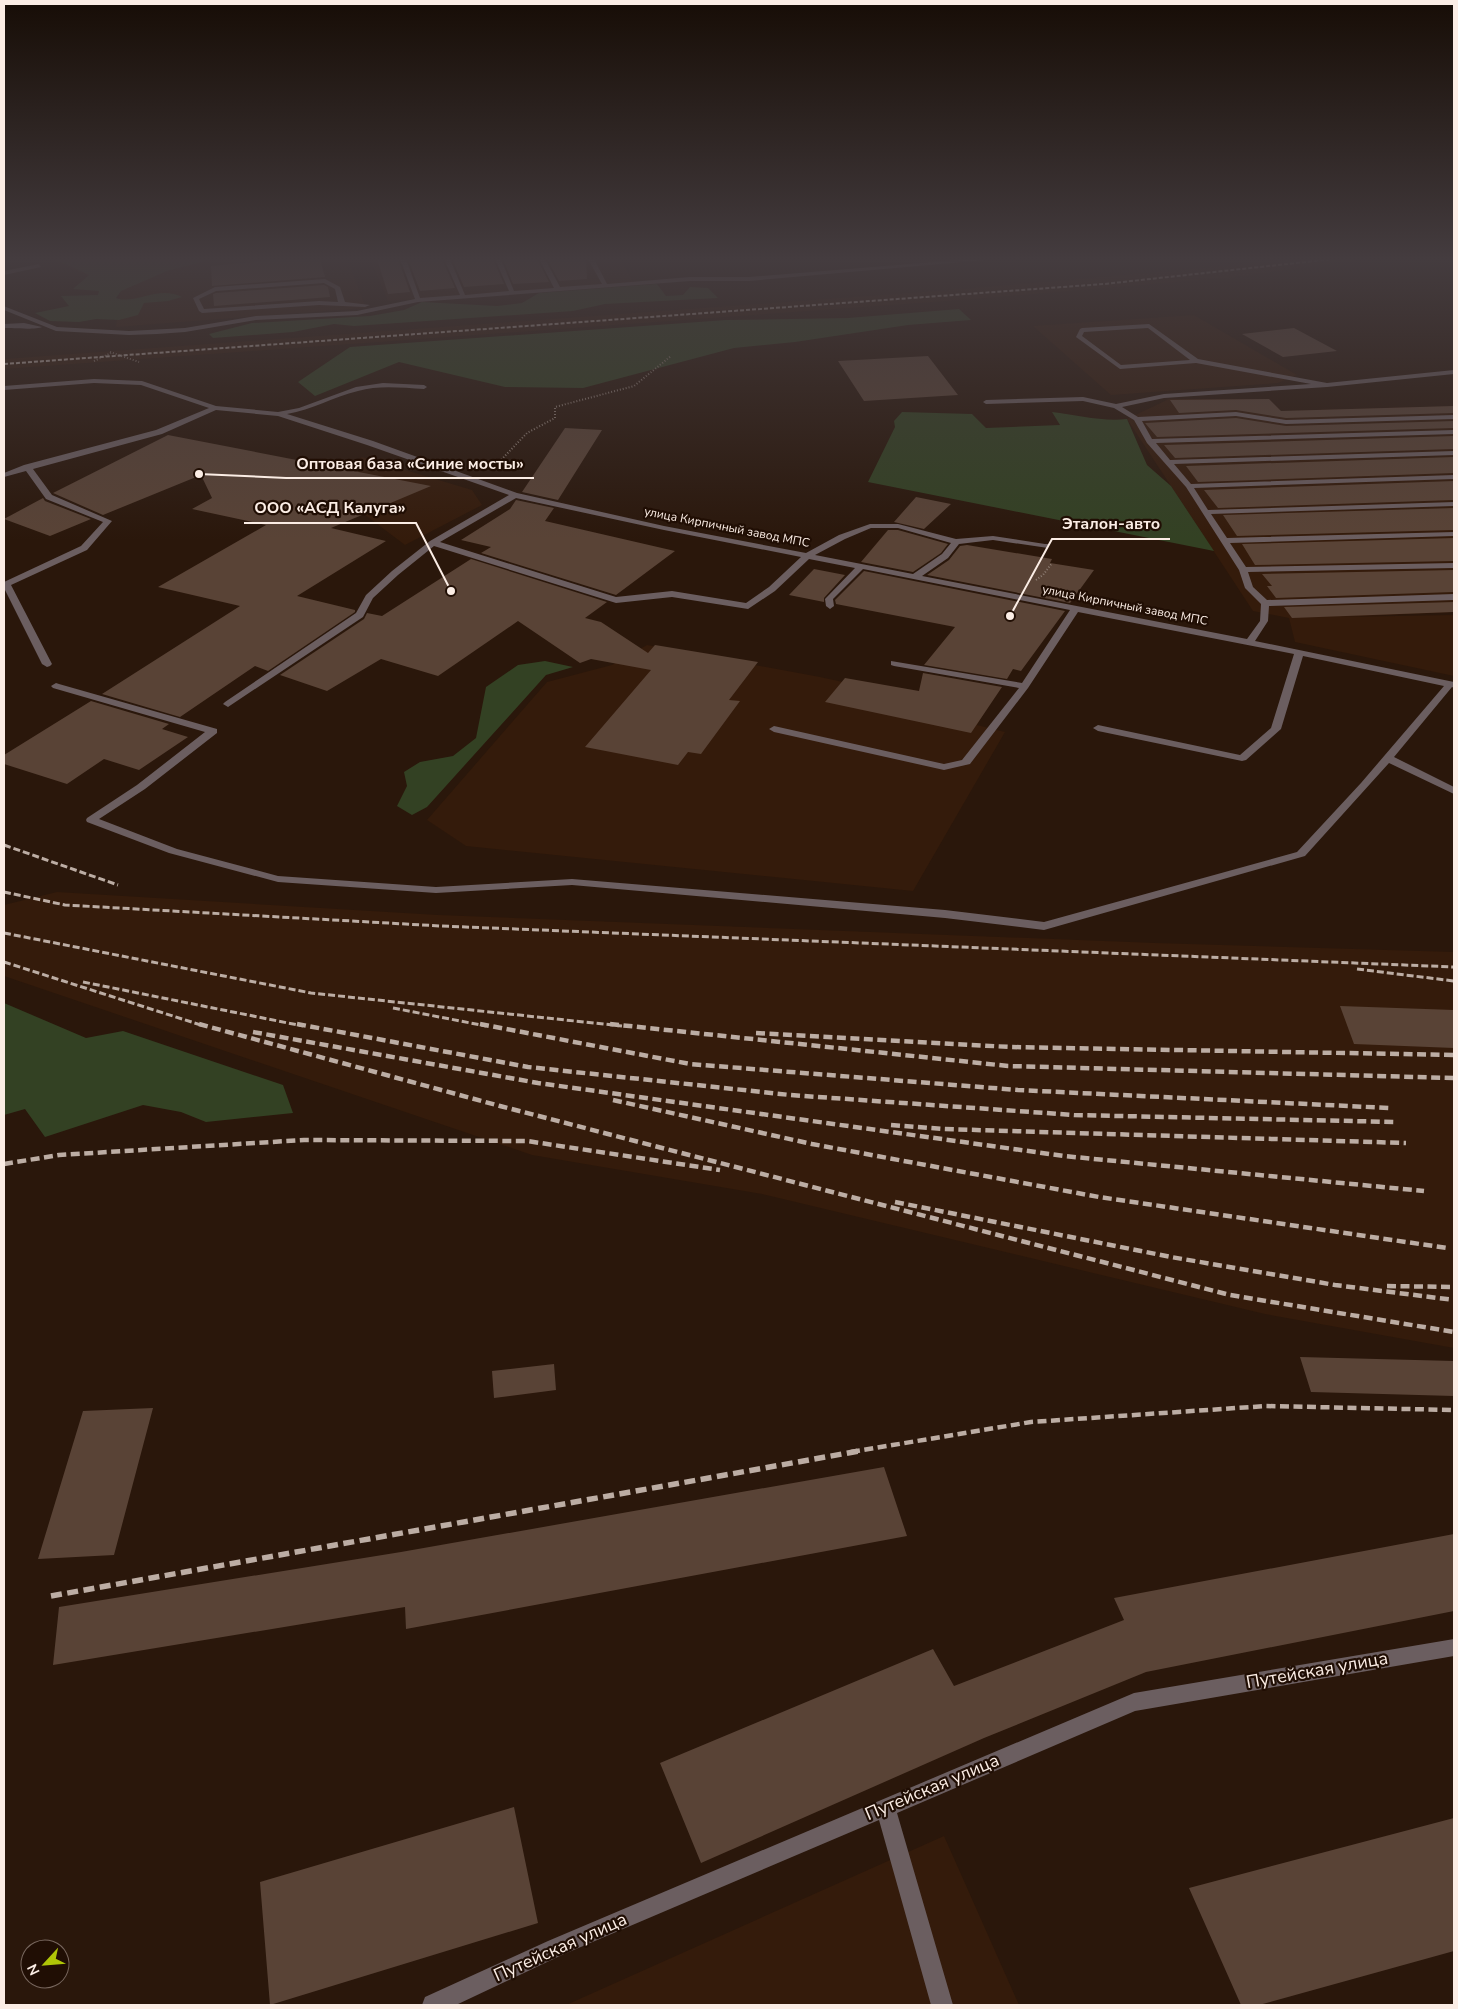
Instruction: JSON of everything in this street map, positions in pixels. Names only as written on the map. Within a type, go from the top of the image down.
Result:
[{"type":"street","points":[[1101,353],[1120,366],[1196,361],[1328,385]]},
{"type":"street","points":[[1185,353],[1196,361]]},
{"type":"street","points":[[1116,406],[1164,396],[1328,385],[1454,372]]},
{"type":"street","name":"улица Кирпичный завод МПС","points":[[4,388],[94,380],[142,383],[215,408],[279,414],[370,443],[515,495],[664,528],[1249,642],[1452,684]]},
{"type":"street","points":[[279,414],[300,410],[356,389],[383,385],[424,387]]},
{"type":"street","points":[[986,402],[1083,399],[1116,406],[1137,419],[1150,441],[1189,486],[1244,570],[1249,588],[1265,603],[1454,597]]},
{"type":"street","points":[[4,475],[159,432],[215,408]]},
{"type":"street","points":[[1137,419],[1236,414],[1286,422],[1454,417]]},
{"type":"street","points":[[1150,441],[1454,432]]},
{"type":"street","points":[[1167,462],[1454,453]]},
{"type":"street","points":[[27,468],[49,497],[108,521],[84,548],[6,584],[47,664]]},
{"type":"street","points":[[1189,486],[1454,477]]},
{"type":"street","points":[[228,704],[360,615],[369,598],[395,573],[433,543],[515,495]]},
{"type":"street","points":[[1206,512],[1454,504]]},
{"type":"street","points":[[433,543],[616,600],[672,594],[748,606],[772,589],[807,556],[842,537],[870,526],[898,526],[956,542],[993,538],[1044,546]]},
{"type":"street","points":[[1225,541],[1454,534]]},
{"type":"street","points":[[914,578],[945,556],[956,542]]},
{"type":"street","points":[[1244,570],[1454,565]]},
{"type":"street","points":[[830,606],[829,599],[860,567]]},
{"type":"street","points":[[1249,642],[1264,621],[1265,603]]},
{"type":"street","points":[[774,730],[944,767],[966,762],[1025,686],[1076,608]]},
{"type":"street","points":[[1098,728],[1242,758],[1276,729],[1299,652]]},
{"type":"street","points":[[894,663],[1025,686]]},
{"type":"street","points":[[56,686],[213,731],[142,787],[91,820],[173,851],[278,879],[436,890],[572,882],[945,914],[1044,926],[1301,854],[1452,684]]},
{"type":"street","points":[[1387,758],[1454,791]]},
{"type":"street","name":"Путейская улица","points":[[433,2005],[555,1948],[1134,1702],[1454,1647]]},
{"type":"street","points":[[885,1808],[942,2005]]},
{"type":"path","points":[[58,383],[112,353]]},
{"type":"path","points":[[468,479],[501,460],[527,433],[555,418],[555,407],[634,386],[671,356]]},
{"type":"path","points":[[1016,596],[1029,583],[1043,576],[1055,558],[1044,546]]},
{"type":"shaded area","points":[[90,353],[229,353],[4,369],[4,359]]},
{"type":"shaded area","points":[[1063,353],[1259,353],[1297,375],[1278,383],[1111,395]]},
{"type":"shaded area","points":[[1169,399],[1269,399],[1281,411],[1454,406],[1454,612],[1340,617],[1454,615],[1454,676],[1295,642],[1289,618],[1253,611],[1127,419]]},
{"type":"shaded area","points":[[362,457],[472,490],[482,505],[405,545],[352,505],[319,488]]},
{"type":"shaded area","points":[[647,645],[820,677],[984,713],[977,725],[1005,732],[913,891],[466,846],[427,820],[547,682],[612,665]]},
{"type":"shaded area","points":[[57,892],[438,915],[1155,943],[1454,952],[1454,1348],[1265,1314],[762,1194],[532,1155],[4,976],[4,905]]},
{"type":"shaded area","points":[[944,1836],[1019,2005],[566,2005]]},
{"type":"green space","points":[[341,353],[716,353],[583,388],[505,387],[399,362],[315,396],[298,382]]},
{"type":"green space","points":[[902,412],[972,414],[986,428],[1060,425],[1052,412],[1099,419],[1127,419],[1147,465],[1171,486],[1214,551],[868,482],[895,427],[894,421]]},
{"type":"green space","points":[[545,661],[573,667],[546,675],[427,807],[412,815],[397,806],[407,786],[404,772],[420,762],[453,756],[476,738],[486,687],[518,665]]},
{"type":"green space","points":[[4,1003],[86,1038],[123,1031],[283,1085],[293,1113],[206,1122],[181,1112],[143,1105],[45,1137],[25,1109],[4,1115]]},
{"type":"building","points":[[1275,353],[1321,353],[1283,357]]},
{"type":"building","points":[[928,356],[958,395],[864,401],[838,361]]},
{"type":"building","points":[[1269,399],[1281,411],[1454,406],[1454,413],[1286,418],[1236,410],[1179,413],[1170,400]]},
{"type":"building","points":[[1236,418],[1286,426],[1454,421],[1454,428],[1157,437],[1145,423]]},
{"type":"building","points":[[565,428],[602,430],[558,500],[522,492]]},
{"type":"building","points":[[168,435],[431,486],[331,528],[386,541],[297,596],[355,610],[355,612],[268,671],[255,666],[180,717],[102,694],[240,606],[158,587],[266,525],[192,509],[212,498],[201,475],[103,515],[53,493]]},
{"type":"building","points":[[1454,436],[1454,449],[1175,458],[1164,445]]},
{"type":"building","points":[[1454,457],[1454,473],[1198,482],[1186,466]]},
{"type":"building","points":[[1454,481],[1454,500],[1218,508],[1204,490]]},
{"type":"building","points":[[916,497],[951,504],[924,529],[894,522]]},
{"type":"building","points":[[43,498],[45,501],[91,519],[50,536],[4,519]]},
{"type":"building","points":[[516,500],[554,508],[545,521],[675,551],[616,595],[481,553],[491,547],[461,540],[510,509]]},
{"type":"building","points":[[1454,508],[1454,530],[1237,536],[1223,515]]},
{"type":"building","points":[[888,530],[898,530],[948,544],[941,553],[913,572],[861,562]]},
{"type":"building","points":[[1454,538],[1454,561],[1255,565],[1242,544]]},
{"type":"building","points":[[967,545],[1052,559],[1050,563],[1094,570],[1070,603],[927,575],[949,560],[960,546]]},
{"type":"building","points":[[471,559],[607,602],[585,618],[601,622],[648,653],[655,645],[758,662],[729,700],[740,701],[701,754],[688,752],[678,765],[585,747],[651,670],[591,659],[580,663],[518,621],[438,676],[381,659],[327,691],[280,675],[364,619],[367,613],[382,616]]},
{"type":"building","points":[[814,569],[845,575],[824,598],[824,602],[789,595]]},
{"type":"building","points":[[1454,570],[1454,592],[1276,598],[1267,586],[1272,586],[1262,574]]},
{"type":"building","points":[[864,571],[1065,611],[1021,671],[1013,669],[1007,679],[924,665],[955,627],[836,604],[835,600]]},
{"type":"building","points":[[1454,602],[1454,612],[1292,618],[1284,607]]},
{"type":"building","points":[[923,673],[1002,687],[971,733],[825,702],[845,678],[919,691]]},
{"type":"building","points":[[91,701],[169,724],[162,729],[188,737],[139,770],[104,759],[67,784],[4,764],[4,755]]},
{"type":"building","points":[[1340,1006],[1454,1010],[1454,1048],[1354,1044]]},
{"type":"building","points":[[1300,1357],[1454,1361],[1454,1396],[1311,1392]]},
{"type":"building","points":[[554,1364],[556,1390],[494,1398],[492,1371]]},
{"type":"building","points":[[153,1408],[114,1555],[38,1559],[83,1411]]},
{"type":"building","points":[[884,1467],[907,1536],[406,1629],[405,1607],[53,1665],[59,1607],[401,1552]]},
{"type":"building","points":[[1454,1534],[1454,1611],[1146,1672],[984,1738],[701,1863],[660,1763],[933,1649],[954,1686],[1124,1620],[1114,1598]]},
{"type":"building","points":[[514,1807],[538,1923],[270,2005],[260,1882]]},
{"type":"building","points":[[1454,1818],[1454,1951],[1259,2005],[1241,2005],[1189,1888]]},
{"type":"railway","points":[[4,364],[159,353]]},
{"type":"railway","points":[[4,845],[118,885]]},
{"type":"railway","points":[[4,892],[65,905],[441,926],[1454,967]]},
{"type":"railway","points":[[4,933],[311,993],[622,1026]]},
{"type":"railway","points":[[4,962],[204,1026]]},
{"type":"railway","points":[[1357,969],[1454,981]]},
{"type":"railway","points":[[83,982],[303,1026]]},
{"type":"railway","points":[[393,1008],[486,1026]]},
{"type":"railway","points":[[199,1024],[500,1106],[1230,1295],[1454,1332]]},
{"type":"railway","points":[[297,1024],[528,1067],[790,1095],[1074,1115],[1396,1122]]},
{"type":"railway","points":[[480,1024],[690,1064],[1018,1090],[1389,1108]]},
{"type":"railway","points":[[610,1024],[1008,1066],[1454,1078]]},
{"type":"railway","points":[[253,1032],[538,1083],[1064,1156],[1424,1191]]},
{"type":"railway","points":[[756,1033],[1010,1047],[1454,1055]]},
{"type":"railway","points":[[613,1100],[812,1144],[1099,1197],[1447,1248]]},
{"type":"railway","points":[[891,1125],[943,1129],[1406,1143]]},
{"type":"railway","points":[[4,1164],[59,1155],[304,1140],[527,1141],[720,1170]]},
{"type":"railway","points":[[895,1202],[1171,1257],[1335,1285],[1454,1300]]},
{"type":"railway","points":[[1387,1286],[1454,1287]]},
{"type":"railway","points":[[851,1452],[1031,1422],[1266,1406],[1454,1410]]},
{"type":"railway","points":[[51,1596],[859,1451]]},
{"type":"place","name":"Оптовая база «Синие мосты»","points":[[199,474]]},
{"type":"place","name":"ООО «АСД Калуга»","points":[[451,591]]},
{"type":"place","name":"Эталон-авто","points":[[1010,616]]}]
